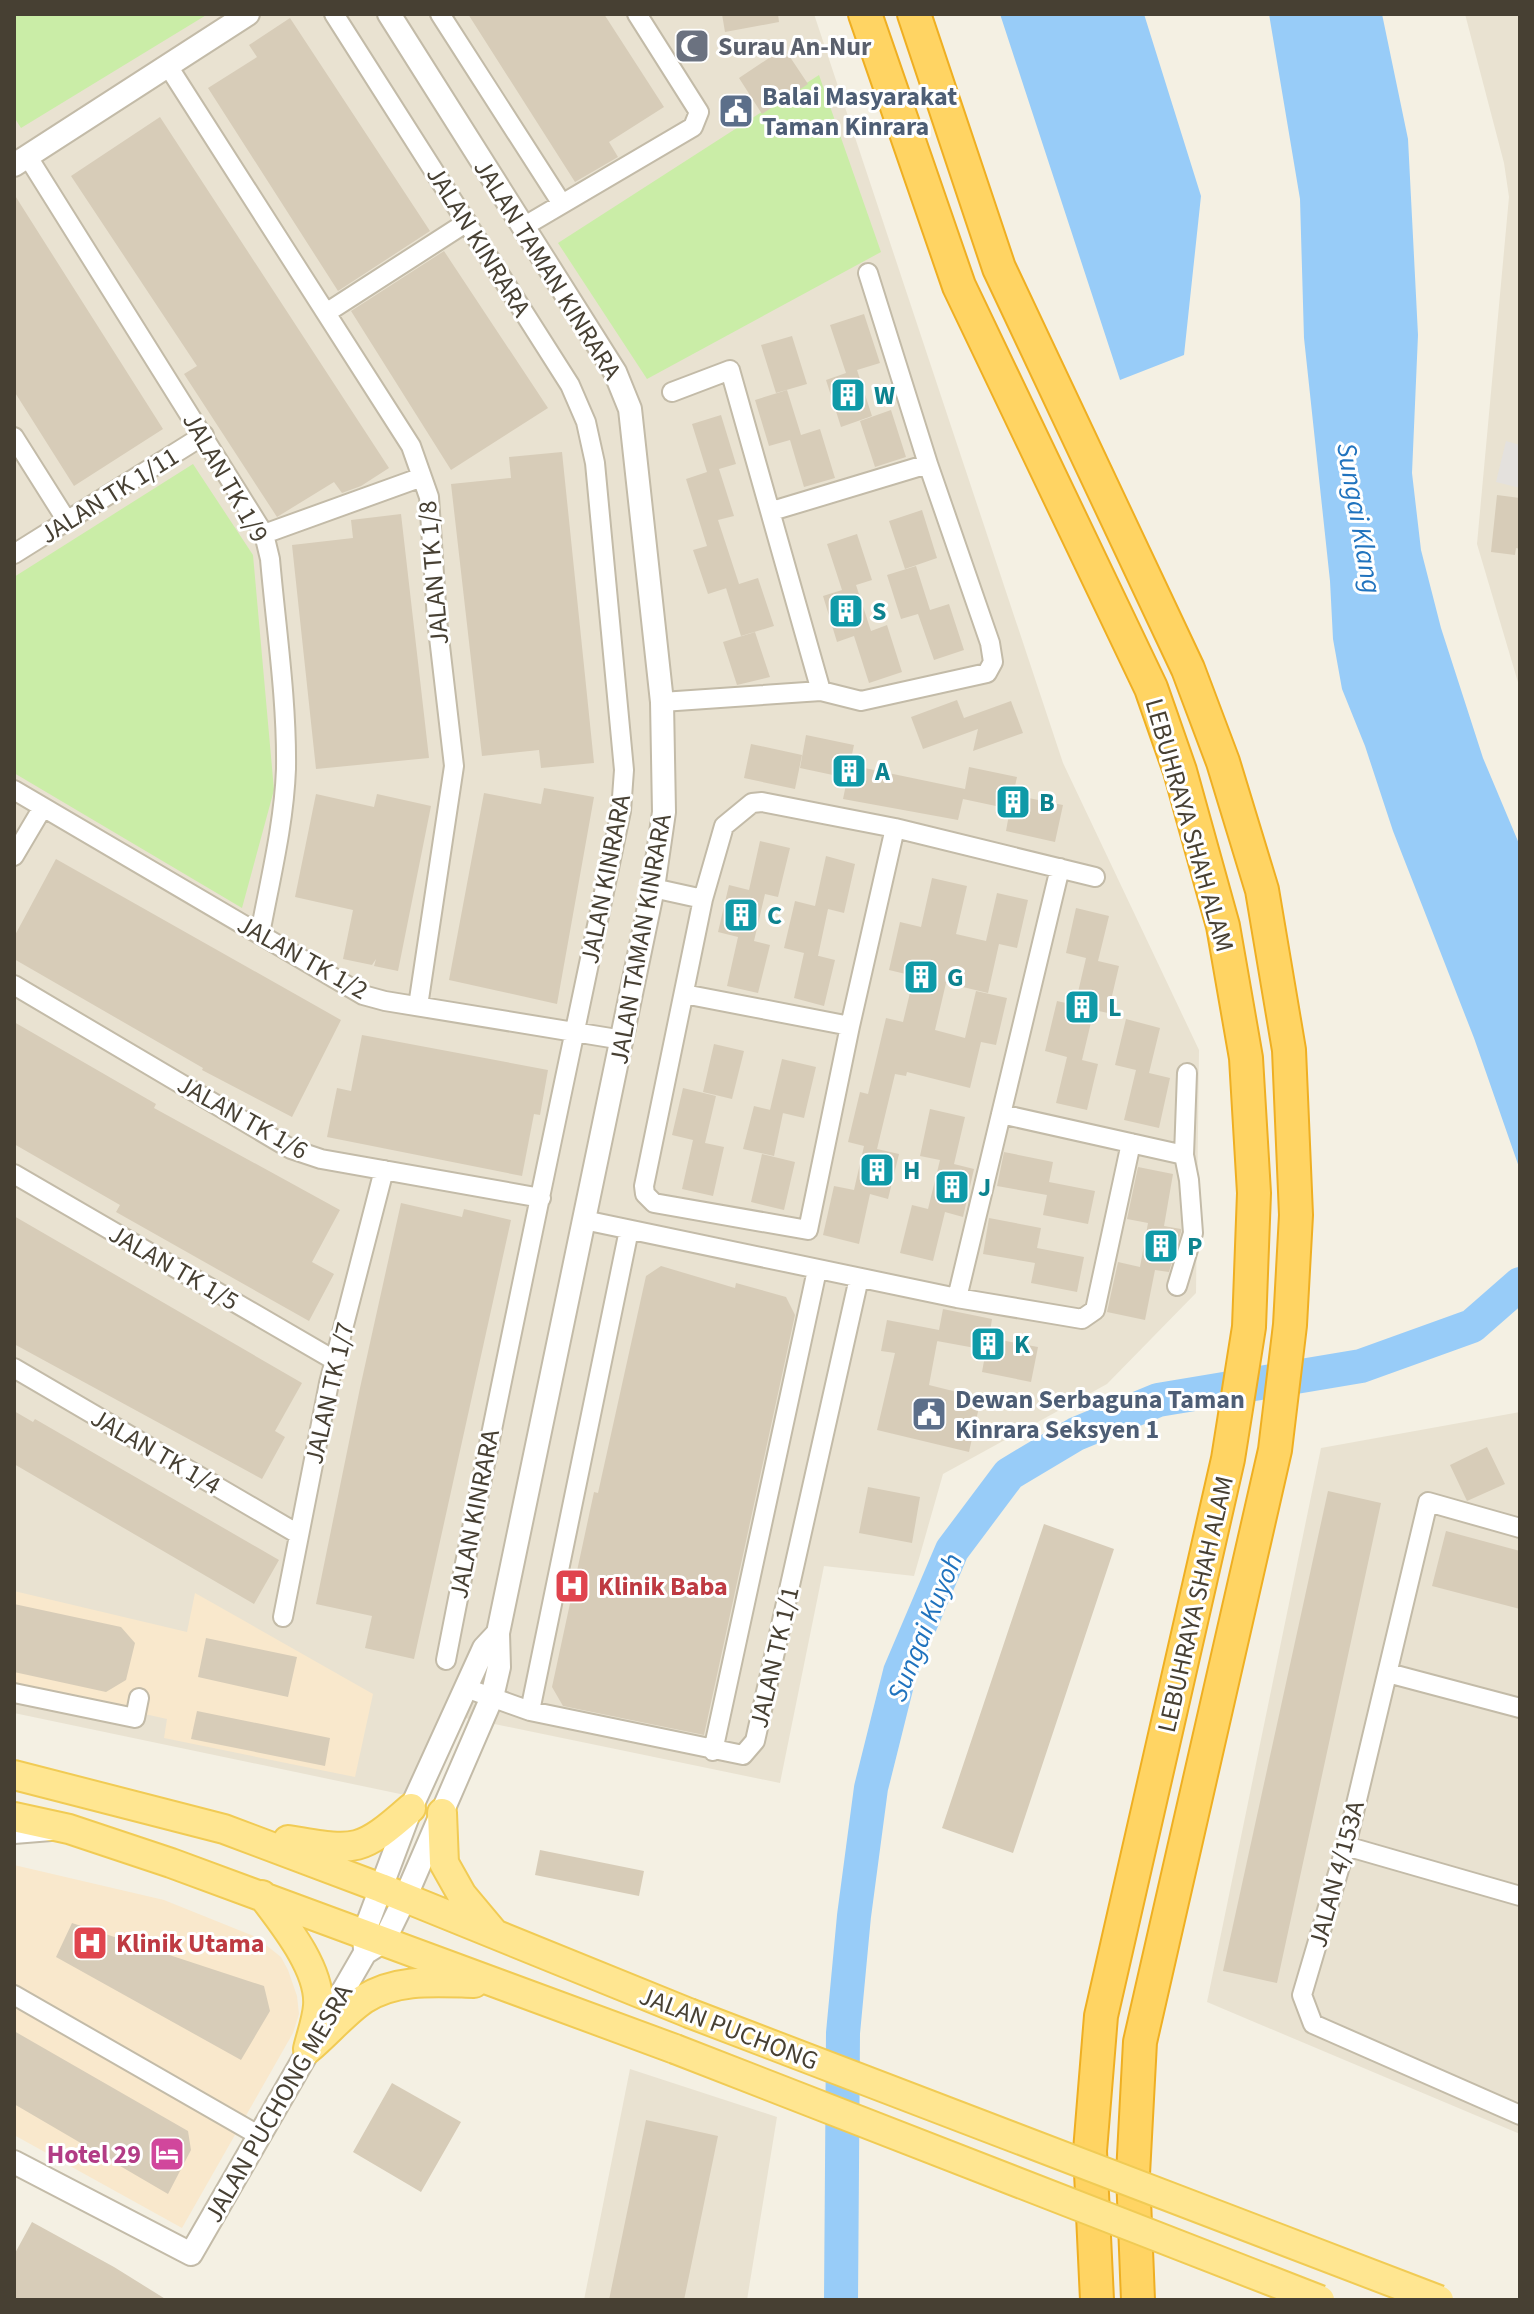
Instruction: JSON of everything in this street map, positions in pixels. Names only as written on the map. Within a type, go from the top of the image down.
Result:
[{"type":"highway","name":"LEBUHRAYA SHAH ALAM","points":[[865,14],[959,286],[1151,688],[1180,771],[1223,926],[1246,1058],[1254,1193],[1249,1327],[1228,1459],[1101,2016],[1090,2151],[1097,2300]]},
{"type":"highway","name":"LEBUHRAYA SHAH ALAM","points":[[914,14],[999,268],[1188,669],[1223,762],[1262,890],[1289,1050],[1296,1215],[1290,1325],[1275,1450],[1140,2042],[1133,2174],[1138,2300]]},
{"type":"main road","name":"JALAN PUCHONG","points":[[14,1775],[224,1829],[393,1893],[689,2013],[1439,2300]]},
{"type":"main road","points":[[224,1829],[342,1849],[365,1843],[384,1832],[411,1808]]},
{"type":"main road","points":[[442,1813],[444,1863],[462,1895],[496,1935]]},
{"type":"main road","name":"JALAN PUCHONG","points":[[14,1817],[69,1829],[262,1895],[371,1942],[499,1984],[675,2049],[1320,2300]]},
{"type":"main road","points":[[262,1895],[292,1934],[310,1968],[319,2004],[308,2049]]},
{"type":"main road","points":[[308,2049],[364,1999],[393,1986],[425,1982],[499,1984]]},
{"type":"street","points":[[21,161],[248,14]]},
{"type":"street","name":"JALAN KINRARA","points":[[334,14],[570,385],[586,422],[595,463],[624,770],[621,811],[493,1416],[446,1660]]},
{"type":"street","name":"JALAN TAMAN KINRARA","points":[[389,14],[615,372],[630,409],[662,702],[664,812],[653,888],[623,1040],[498,1633],[499,1667],[492,1697],[442,1813],[393,1893]]},
{"type":"street","points":[[440,14],[562,204]]},
{"type":"street","points":[[523,227],[693,127],[699,112],[637,14]]},
{"type":"street","name":"JALAN TK 1/8","points":[[168,66],[411,446],[429,497],[437,620],[454,766],[418,1006]]},
{"type":"street","name":"JALAN TK 1/9","points":[[21,161],[204,435],[264,534],[272,572],[286,770],[281,817],[260,934]]},
{"type":"street","points":[[326,313],[467,222]]},
{"type":"street","points":[[662,702],[821,691],[861,701],[987,673],[993,662],[990,643],[928,464],[868,273]]},
{"type":"street","points":[[672,392],[730,370],[821,691]]},
{"type":"street","name":"JALAN TK 1/11","points":[[14,554],[204,435]]},
{"type":"street","points":[[14,437],[67,521]]},
{"type":"street","points":[[772,511],[928,464]]},
{"type":"street","points":[[264,534],[422,477]]},
{"type":"street","name":"JALAN TK 1/2","points":[[14,790],[363,995],[623,1040]]},
{"type":"street","points":[[895,828],[808,1230],[654,1203],[645,1194],[644,1186],[703,899],[724,826],[752,803],[762,802],[895,828],[1095,877]]},
{"type":"street","points":[[14,856],[43,807]]},
{"type":"street","points":[[957,1298],[1060,868]]},
{"type":"street","points":[[653,888],[703,899]]},
{"type":"street","name":"JALAN TK 1/6","points":[[14,985],[291,1149],[321,1159],[541,1198]]},
{"type":"street","points":[[684,994],[850,1026]]},
{"type":"street","points":[[1177,1286],[1193,1233],[1184,1155],[1187,1073]]},
{"type":"street","points":[[1001,1114],[1184,1155]]},
{"type":"street","points":[[584,1220],[957,1298],[1082,1319],[1095,1310],[1131,1143]]},
{"type":"street","name":"JALAN TK 1/7","points":[[283,1617],[334,1360],[384,1170]]},
{"type":"street","name":"JALAN TK 1/5","points":[[14,1174],[334,1360]]},
{"type":"street","points":[[530,1711],[629,1230]]},
{"type":"street","name":"JALAN TK 1/1","points":[[817,1270],[713,1751],[743,1755],[755,1741],[859,1278]]},
{"type":"street","name":"JALAN TK 1/4","points":[[14,1368],[298,1534]]},
{"type":"street","name":"JALAN 4/153A","points":[[1520,1528],[1428,1502],[1346,1846],[1302,1995],[1313,2024],[1520,2115]]},
{"type":"street","name":"JALAN TAMAN KINRARA","points":[[393,1893],[411,1808],[484,1648],[498,1633]]},
{"type":"street","points":[[1388,1673],[1520,1708]]},
{"type":"street","points":[[466,1688],[530,1711],[713,1751]]},
{"type":"street","points":[[14,1693],[135,1718],[139,1698]]},
{"type":"street","points":[[14,1834],[69,1829]]},
{"type":"street","points":[[1346,1846],[1520,1896]]},
{"type":"street","name":"JALAN PUCHONG MESRA","points":[[14,2162],[191,2254],[371,1942],[393,1893]]},
{"type":"street","points":[[14,1995],[258,2135]]},
{"type":"shaded area","points":[[14,14],[814,14],[1063,763],[1199,1050],[1196,1293],[1107,1384],[943,1474],[914,1576],[824,1566],[780,1783],[441,1713],[405,1795],[14,1713]]},
{"type":"shaded area","points":[[1465,14],[1520,14],[1520,689],[1477,544],[1509,197],[1504,163]]},
{"type":"shaded area","points":[[1506,441],[1520,445],[1520,488],[1496,482]]},
{"type":"shaded area","points":[[1520,1412],[1520,2134],[1207,2002],[1321,1448]]},
{"type":"shaded area","points":[[14,1591],[187,1632],[195,1593],[373,1694],[355,1777],[164,1738],[167,1719],[14,1685]]},
{"type":"shaded area","points":[[14,1865],[164,1900],[256,1937],[281,1957],[288,1970],[297,1996],[299,2014],[293,2033],[182,2228],[14,2135]]},
{"type":"shaded area","points":[[630,2069],[777,2117],[747,2300],[584,2300]]},
{"type":"green space","points":[[14,14],[208,14],[21,128],[14,117]]},
{"type":"green space","points":[[819,75],[881,252],[647,379],[558,243]]},
{"type":"green space","points":[[193,464],[253,555],[274,790],[242,908],[14,773],[14,577]]},
{"type":"water","points":[[1000,14],[1144,14],[1201,196],[1184,355],[1120,380]]},
{"type":"water","name":"Sungai Klang","points":[[1269,14],[1382,14],[1408,139],[1418,335],[1412,473],[1421,550],[1441,628],[1483,758],[1520,846],[1520,1170],[1474,1038],[1393,831],[1342,689],[1333,639],[1330,581],[1304,338],[1300,199]]},
{"type":"building","points":[[468,14],[604,14],[664,107],[609,142],[618,157],[575,182]]},
{"type":"building","points":[[722,14],[778,14],[779,22],[725,32]]},
{"type":"building","points":[[290,18],[430,231],[338,291],[208,88],[257,57],[249,45]]},
{"type":"building","points":[[784,48],[808,84],[762,114],[739,78]]},
{"type":"building","points":[[160,117],[389,468],[361,486],[342,493],[334,482],[277,517],[184,374],[197,366],[71,176]]},
{"type":"building","points":[[14,194],[163,429],[74,486],[14,391]]},
{"type":"building","points":[[444,251],[548,408],[451,470],[351,311]]},
{"type":"building","name":"W","points":[[864,314],[880,363],[857,370],[872,416],[841,427],[826,380],[846,373],[830,325]]},
{"type":"building","points":[[792,336],[807,384],[776,393],[761,345]]},
{"type":"building","points":[[787,390],[801,435],[820,429],[835,478],[804,487],[790,440],[769,446],[755,400]]},
{"type":"building","points":[[891,410],[906,457],[875,467],[860,421]]},
{"type":"building","points":[[721,415],[736,464],[719,469],[734,516],[718,520],[739,584],[758,578],[774,626],[741,636],[726,588],[708,594],[693,550],[707,546],[686,479],[707,472],[692,424]]},
{"type":"building","points":[[562,452],[594,763],[541,768],[539,750],[482,756],[451,484],[511,478],[509,457]]},
{"type":"building","points":[[1497,495],[1520,498],[1520,549],[1516,548],[1515,555],[1491,552]]},
{"type":"building","points":[[922,510],[937,558],[905,569],[889,521]]},
{"type":"building","points":[[401,514],[429,758],[316,769],[292,545],[353,538],[351,520]]},
{"type":"building","name":"S","points":[[857,534],[872,580],[856,585],[871,631],[887,625],[902,672],[869,683],[854,636],[837,642],[823,596],[842,590],[827,544]]},
{"type":"building","points":[[916,566],[930,610],[949,604],[964,650],[934,660],[918,614],[901,619],[887,575]]},
{"type":"building","points":[[755,632],[770,677],[737,685],[723,642]]},
{"type":"building","points":[[957,700],[964,718],[1011,701],[1023,733],[973,751],[978,729],[923,749],[911,717]]},
{"type":"building","points":[[806,735],[854,745],[847,778],[800,768]]},
{"type":"building","points":[[751,744],[802,755],[795,789],[744,778]]},
{"type":"building","name":"B","points":[[850,765],[965,789],[969,767],[1017,777],[1013,795],[1063,805],[1055,842],[1006,831],[1010,809],[963,799],[958,820],[843,799]]},
{"type":"building","points":[[544,788],[594,797],[557,1004],[449,980],[484,793],[541,804]]},
{"type":"building","points":[[316,794],[374,807],[377,794],[431,806],[398,971],[374,966],[376,959],[372,965],[343,959],[353,910],[295,897]]},
{"type":"building","name":"C","points":[[760,841],[790,848],[778,897],[765,894],[754,941],[770,945],[758,993],[727,986],[738,937],[718,932],[729,885],[749,890]]},
{"type":"building","points":[[826,856],[855,864],[844,913],[828,909],[818,956],[835,960],[824,1006],[794,998],[804,953],[784,948],[795,901],[815,906]]},
{"type":"building","points":[[56,859],[341,1020],[292,1117],[202,1070],[14,959],[14,937]]},
{"type":"building","points":[[932,878],[967,886],[956,934],[986,941],[997,893],[1028,900],[1017,948],[999,944],[988,993],[946,983],[935,1030],[965,1038],[976,991],[1007,998],[996,1045],[981,1042],[970,1088],[907,1072],[906,1076],[895,1074],[877,1149],[899,1154],[888,1199],[870,1194],[859,1244],[823,1235],[834,1186],[854,1190],[864,1146],[848,1142],[860,1092],[868,1094],[886,1018],[903,1022],[914,976],[889,970],[900,922],[921,927]]},
{"type":"building","name":"L","points":[[1076,908],[1109,916],[1098,961],[1119,966],[1108,1013],[1094,1010],[1082,1060],[1098,1064],[1087,1110],[1056,1103],[1067,1057],[1045,1051],[1057,1001],[1075,1005],[1086,958],[1066,953]]},
{"type":"building","points":[[1126,1019],[1160,1028],[1149,1073],[1170,1078],[1159,1128],[1124,1120],[1136,1070],[1115,1065]]},
{"type":"building","points":[[14,1022],[156,1104],[154,1108],[340,1210],[312,1262],[334,1274],[309,1321],[116,1212],[120,1205],[14,1144]]},
{"type":"building","points":[[362,1035],[548,1070],[540,1115],[534,1114],[522,1176],[327,1137],[337,1088],[351,1091]]},
{"type":"building","points":[[714,1044],[744,1051],[732,1099],[703,1092]]},
{"type":"building","points":[[782,1059],[816,1067],[804,1118],[770,1110]]},
{"type":"building","points":[[683,1088],[716,1096],[705,1143],[724,1147],[713,1196],[682,1189],[693,1140],[672,1135]]},
{"type":"building","points":[[754,1106],[783,1113],[774,1156],[743,1149]]},
{"type":"building","name":"J","points":[[930,1109],[965,1117],[954,1164],[974,1169],[963,1217],[945,1212],[933,1261],[900,1253],[912,1205],[928,1209],[940,1160],[920,1156]]},
{"type":"building","points":[[1004,1152],[1053,1162],[1049,1182],[1095,1191],[1088,1224],[1043,1215],[1047,1195],[997,1186]]},
{"type":"building","points":[[762,1154],[795,1162],[784,1210],[751,1202]]},
{"type":"building","name":"P","points":[[1138,1167],[1173,1174],[1164,1226],[1181,1229],[1169,1272],[1155,1270],[1145,1320],[1107,1312],[1118,1262],[1140,1267],[1148,1223],[1127,1219]]},
{"type":"building","points":[[401,1203],[462,1217],[464,1209],[511,1220],[414,1659],[365,1648],[372,1616],[316,1604]]},
{"type":"building","points":[[14,1216],[302,1383],[275,1431],[285,1437],[262,1479],[14,1344]]},
{"type":"building","points":[[989,1218],[1041,1228],[1037,1248],[1084,1257],[1077,1292],[1031,1283],[1035,1263],[983,1254]]},
{"type":"building","points":[[661,1266],[735,1288],[736,1283],[786,1297],[795,1315],[704,1735],[563,1706],[552,1687],[594,1492],[598,1493],[646,1276]]},
{"type":"building","points":[[943,1309],[992,1319],[989,1338],[1038,1347],[1031,1382],[982,1372],[986,1350],[937,1341],[929,1385],[981,1398],[969,1452],[877,1430],[895,1353],[881,1351],[887,1320],[939,1330]]},
{"type":"building","points":[[14,1411],[33,1422],[35,1419],[279,1560],[254,1604],[14,1464]]},
{"type":"building","points":[[1487,1447],[1505,1484],[1467,1501],[1450,1465]]},
{"type":"building","points":[[868,1487],[920,1497],[912,1543],[859,1533]]},
{"type":"building","points":[[1328,1491],[1381,1503],[1277,1983],[1223,1971]]},
{"type":"building","points":[[1044,1524],[1114,1549],[1013,1853],[942,1828]]},
{"type":"building","points":[[1446,1531],[1520,1551],[1520,1609],[1432,1586]]},
{"type":"building","points":[[14,1604],[121,1627],[135,1643],[126,1680],[106,1692],[14,1672]]},
{"type":"building","points":[[206,1638],[297,1657],[288,1697],[198,1677]]},
{"type":"building","points":[[197,1711],[330,1738],[325,1766],[191,1739]]},
{"type":"building","points":[[540,1850],[644,1871],[639,1896],[535,1875]]},
{"type":"building","points":[[72,1923],[264,1986],[270,2011],[241,2060],[56,1957]]},
{"type":"building","points":[[14,2031],[188,2131],[191,2150],[168,2194],[14,2104]]},
{"type":"building","points":[[392,2083],[461,2122],[421,2192],[353,2152]]},
{"type":"building","points":[[646,2120],[718,2136],[684,2300],[609,2300]]},
{"type":"building","points":[[32,2222],[167,2300],[14,2300],[14,2255]]},
{"type":"waterway","name":"Sungai Kuyoh","points":[[841,2300],[843,2033],[871,1788],[900,1672],[952,1550],[1009,1474],[1076,1434],[1158,1400],[1361,1366],[1472,1326],[1520,1284]]},
{"type":"place","name":"Surau An-Nur","points":[[692,46]]},
{"type":"place","name":"Balai Masyarakat Taman Kinrara","points":[[736,111]]},
{"type":"place","name":"W","points":[[848,395]]},
{"type":"place","name":"S","points":[[846,611]]},
{"type":"place","name":"A","points":[[849,771]]},
{"type":"place","name":"B","points":[[1013,802]]},
{"type":"place","name":"C","points":[[741,915]]},
{"type":"place","name":"G","points":[[921,977]]},
{"type":"place","name":"L","points":[[1082,1007]]},
{"type":"place","name":"H","points":[[877,1170]]},
{"type":"place","name":"J","points":[[952,1187]]},
{"type":"place","name":"P","points":[[1161,1246]]},
{"type":"place","name":"K","points":[[988,1344]]},
{"type":"place","name":"Dewan Serbaguna Taman Kinrara Seksyen 1","points":[[929,1414]]},
{"type":"place","name":"Klinik Baba","points":[[572,1586]]},
{"type":"place","name":"Klinik Utama","points":[[90,1943]]},
{"type":"place","name":"Hotel 29","points":[[167,2154]]}]
